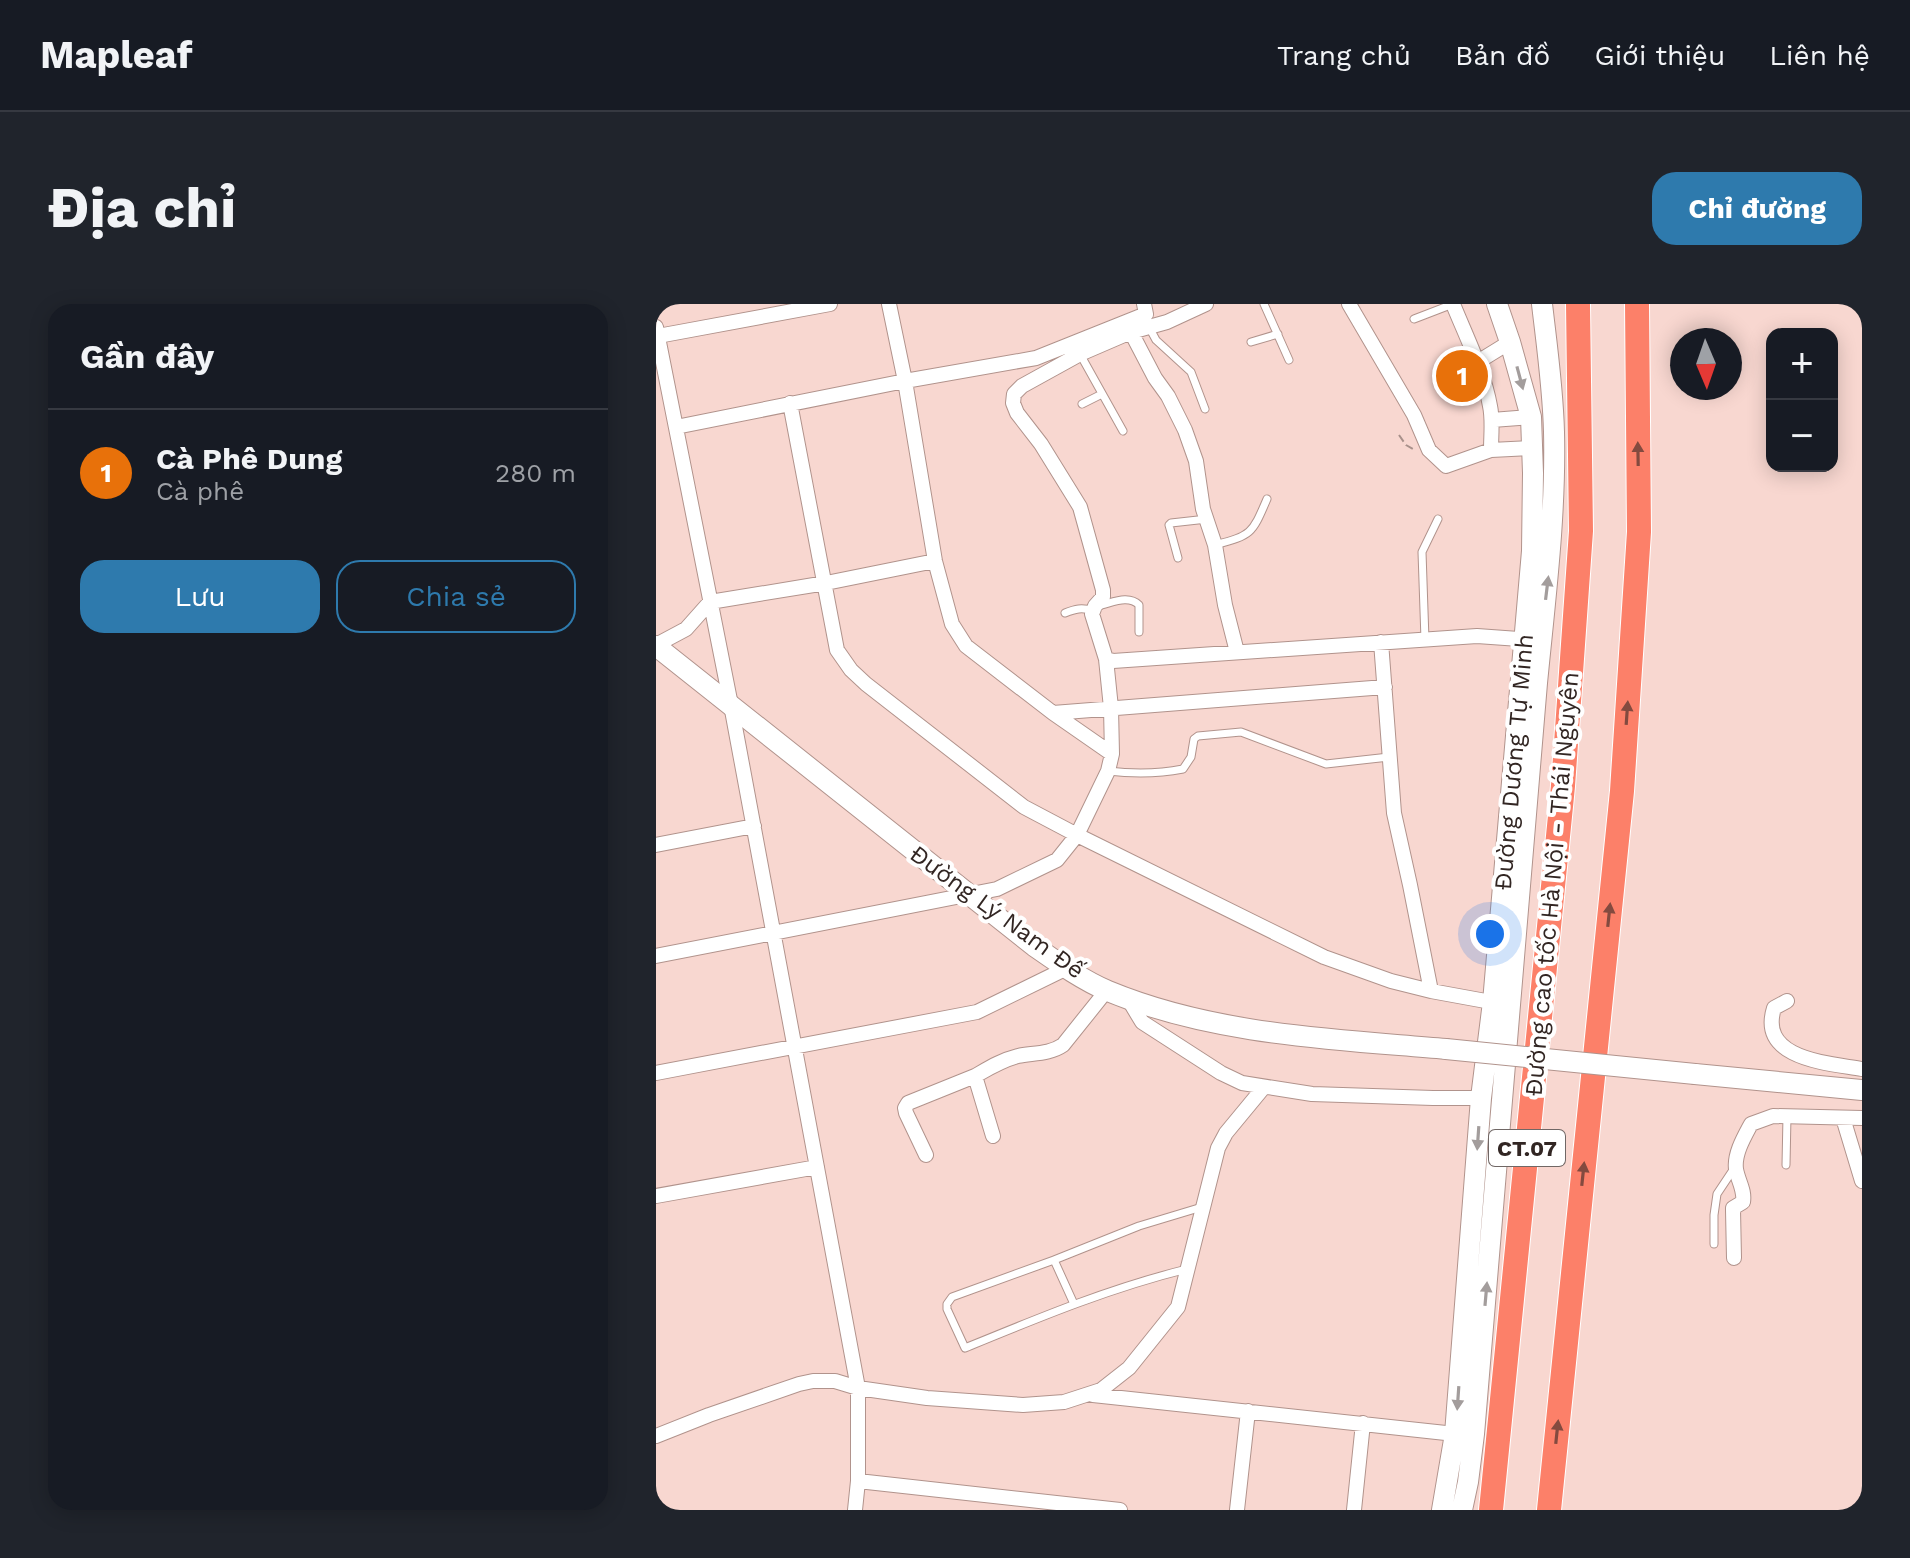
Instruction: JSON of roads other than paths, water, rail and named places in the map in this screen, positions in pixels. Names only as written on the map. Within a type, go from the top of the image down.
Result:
[{"type":"highway","name":"Đường cao tốc Hà Nội - Thái Nguyên","points":[[1491,1510],[1565,770],[1581,531],[1578,304]]},
{"type":"highway","name":"CT.07","points":[[1549,1510],[1622,791],[1639,532],[1637,304]]},
{"type":"street","points":[[830,304],[657,331],[731,705],[858,1388],[855,1510]]},
{"type":"street","points":[[889,304],[935,561],[952,624],[966,646],[1112,754]]},
{"type":"street","points":[[676,427],[1036,358],[1146,315],[1167,322],[1206,304]]},
{"type":"street","points":[[1349,304],[1414,415],[1429,450],[1446,466],[1491,450],[1533,448]]},
{"type":"street","points":[[1453,304],[1490,404],[1491,450]]},
{"type":"street","name":"Đường Dương Tự Minh","points":[[1462,1510],[1474,1434],[1502,1004],[1532,640],[1531,417],[1497,304]]},
{"type":"street","name":"Đường Dương Tự Minh","points":[[1532,640],[1549,568],[1554,446],[1551,377],[1542,304]]},
{"type":"street","points":[[656,956],[997,889],[1057,860],[1077,835],[1108,771],[1112,754],[1106,659],[1092,614],[1103,597],[1103,590],[1080,507],[1041,444],[1017,413],[1014,394],[1022,386],[1080,354],[1131,332],[1146,315]]},
{"type":"street","points":[[1131,332],[1168,396],[1196,461],[1203,509],[1215,545],[1237,652]]},
{"type":"street","points":[[1477,366],[1510,342]]},
{"type":"street","points":[[790,403],[837,650],[866,684],[1024,807],[1077,835],[1324,957],[1391,981],[1502,1004]]},
{"type":"street","points":[[1492,420],[1531,417]]},
{"type":"street","points":[[656,646],[686,629],[710,602],[935,561]]},
{"type":"street","points":[[1106,659],[1113,661],[1484,636],[1532,640]]},
{"type":"street","points":[[1381,642],[1394,813],[1431,991]]},
{"type":"street","name":"Đường Lý Nam Đế","points":[[656,646],[1034,946],[1116,994],[1167,1011],[1252,1030],[1862,1090]]},
{"type":"street","points":[[1053,713],[1385,687]]},
{"type":"street","points":[[656,845],[754,826]]},
{"type":"street","points":[[656,1073],[977,1012],[1067,968]]},
{"type":"street","points":[[926,1155],[906,1113],[908,1103],[1014,1057],[1055,1051],[1116,994],[1142,1022],[1230,1078],[1312,1094],[1481,1098]]},
{"type":"street","points":[[1787,1001],[1774,1008],[1771,1016],[1775,1037],[1784,1048],[1794,1055],[1862,1069]]},
{"type":"street","name":"Đường Dương Tự Minh","points":[[1442,1510],[1455,1434],[1481,1098],[1502,1004]]},
{"type":"street","points":[[975,1076],[993,1136]]},
{"type":"street","points":[[656,1436],[813,1381],[835,1381],[858,1388],[927,1398],[1023,1405],[1064,1402],[1101,1390],[1129,1368],[1174,1313],[1183,1293],[1218,1148],[1226,1133],[1264,1087]]},
{"type":"street","points":[[1734,1258],[1733,1208],[1745,1197],[1736,1166],[1737,1157],[1751,1124],[1773,1116],[1862,1118]]},
{"type":"street","points":[[1843,1118],[1862,1181]]},
{"type":"street","points":[[656,1196],[817,1167]]},
{"type":"street","points":[[1091,1394],[1455,1434]]},
{"type":"street","points":[[1237,1510],[1248,1411]]},
{"type":"street","points":[[1354,1510],[1363,1423]]},
{"type":"street","points":[[858,1481],[1120,1510]]},
{"type":"lane","points":[[1264,304],[1289,360]]},
{"type":"lane","points":[[1414,319],[1453,304]]},
{"type":"lane","points":[[1146,315],[1156,340],[1191,372],[1205,409]]},
{"type":"lane","points":[[1251,342],[1278,334]]},
{"type":"lane","points":[[1080,354],[1123,431]]},
{"type":"lane","points":[[1447,381],[1477,366]]},
{"type":"lane","points":[[1082,404],[1102,394]]},
{"type":"lane","points":[[1215,545],[1243,537],[1251,531],[1267,499]]},
{"type":"lane","points":[[1178,558],[1169,525],[1207,519]]},
{"type":"lane","points":[[1425,640],[1422,552],[1438,519]]},
{"type":"lane","points":[[1065,613],[1134,601],[1139,605],[1139,632]]},
{"type":"lane","points":[[1108,771],[1170,772],[1183,769],[1191,757],[1194,739],[1198,736],[1241,732],[1326,764],[1391,757]]},
{"type":"lane","points":[[1786,1165],[1787,1116]]},
{"type":"lane","points":[[1714,1244],[1717,1194],[1736,1166]]},
{"type":"lane","points":[[1188,1268],[1074,1304],[965,1348],[947,1309],[952,1297],[1139,1226],[1203,1207]]},
{"type":"lane","points":[[1054,1260],[1074,1304]]},
{"type":"place","name":"Cà Phê Dung","points":[[1462,376]]}]
